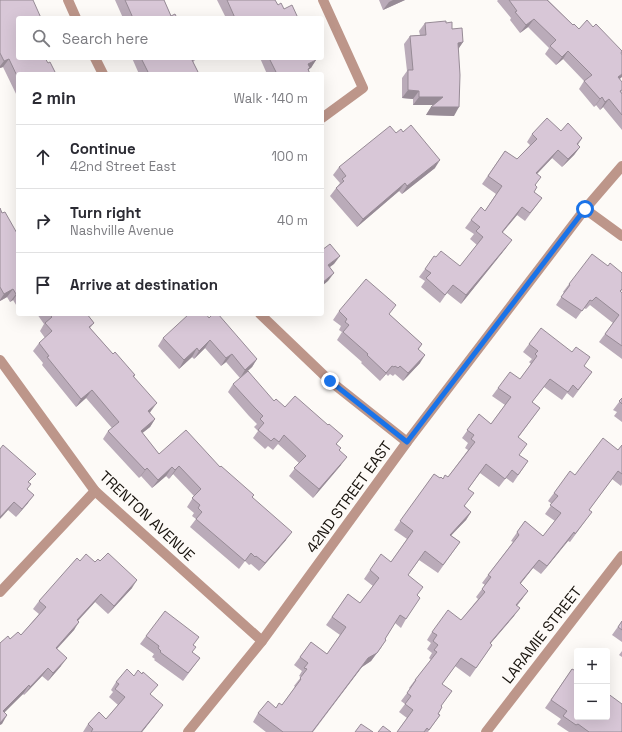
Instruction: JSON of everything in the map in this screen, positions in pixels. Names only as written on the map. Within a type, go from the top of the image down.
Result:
[{"type":"street","points":[[68,0],[75,16]]},
{"type":"street","points":[[323,0],[363,88],[324,117]]},
{"type":"street","points":[[96,60],[102,72]]},
{"type":"street","name":"42ND STREET EAST","points":[[188,732],[262,641],[407,442],[585,209],[622,166]]},
{"type":"street","points":[[585,209],[622,236]]},
{"type":"street","points":[[262,316],[330,381],[407,442]]},
{"type":"street","name":"TRENTON AVENUE","points":[[0,360],[95,491],[262,641]]},
{"type":"street","points":[[0,592],[95,491]]},
{"type":"street","name":"LARAMIE STREET","points":[[493,730],[622,556]]},
{"type":"building","points":[[0,0],[33,0],[40,16],[16,16],[16,60],[46,60],[48,63],[50,62],[55,72],[16,72],[16,74],[9,59],[4,61],[0,53]]},
{"type":"building","points":[[125,0],[164,0],[171,16],[132,16]]},
{"type":"building","points":[[227,0],[275,0],[278,5],[281,3],[284,9],[292,5],[297,16],[234,16]]},
{"type":"building","points":[[509,0],[547,0],[579,29],[587,20],[593,27],[596,24],[622,51],[622,74],[618,77],[622,82],[622,90],[620,91],[622,94],[622,115],[609,99],[605,102],[602,97],[600,99],[584,81],[592,75],[568,51],[562,57],[550,46],[556,40],[534,19],[526,25],[515,12],[517,11]]},
{"type":"building","points":[[446,21],[446,23],[452,22],[452,29],[462,28],[463,42],[458,43],[460,75],[459,107],[431,107],[443,97],[419,97],[419,91],[408,90],[408,70],[413,70],[410,36],[426,35],[425,23]]},
{"type":"building","points":[[142,60],[192,60],[198,72],[148,72]]},
{"type":"building","points":[[270,60],[316,60],[308,64],[310,68],[308,69],[309,72],[276,72]]},
{"type":"building","points":[[547,118],[561,131],[568,123],[582,138],[577,144],[580,147],[568,159],[558,150],[536,173],[541,177],[535,185],[537,187],[534,192],[542,198],[530,213],[522,207],[502,232],[512,240],[466,295],[453,285],[445,295],[426,278],[431,273],[425,269],[434,256],[436,257],[441,251],[460,266],[483,237],[476,231],[480,227],[471,220],[481,207],[485,211],[502,186],[488,176],[505,151],[517,159],[537,139],[532,134]]},
{"type":"building","points":[[411,125],[440,160],[407,186],[405,183],[363,219],[336,188],[344,181],[342,179],[346,176],[339,167],[390,126],[396,133],[401,129],[403,132]]},
{"type":"building","points":[[0,208],[2,213],[5,212],[16,231],[16,294],[13,289],[4,294],[0,287]]},
{"type":"building","points":[[330,244],[340,256],[328,265],[334,273],[324,281],[324,248]]},
{"type":"building","points":[[592,254],[608,266],[610,263],[622,273],[622,289],[620,291],[622,293],[622,346],[605,334],[619,315],[596,297],[592,301],[590,300],[582,311],[561,297]]},
{"type":"building","points":[[366,279],[396,305],[389,314],[422,344],[418,349],[425,355],[408,373],[400,366],[398,368],[392,366],[386,373],[367,355],[368,354],[343,332],[349,325],[345,322],[347,319],[339,311]]},
{"type":"building","points":[[51,316],[89,316],[94,323],[89,327],[113,354],[115,352],[135,375],[133,376],[157,403],[148,411],[155,419],[141,431],[159,454],[186,430],[220,467],[221,466],[254,495],[252,497],[292,532],[265,563],[251,553],[245,561],[196,519],[202,512],[198,508],[200,505],[192,498],[201,489],[179,466],[175,470],[172,467],[158,480],[147,468],[145,470],[108,431],[119,422],[92,390],[81,399],[47,357],[49,356],[39,343],[52,331],[45,323],[52,317]]},
{"type":"building","points":[[187,316],[208,316],[209,318],[211,316],[220,316],[257,359],[245,370],[232,354],[226,358],[210,340],[199,351],[197,348],[184,360],[163,338]]},
{"type":"building","points":[[541,328],[572,352],[576,347],[590,357],[584,366],[592,372],[578,390],[573,385],[568,392],[550,379],[532,402],[540,408],[518,437],[527,444],[519,455],[528,461],[518,475],[512,470],[505,479],[486,464],[468,489],[474,493],[464,506],[471,512],[450,535],[460,542],[443,565],[425,551],[408,575],[423,587],[417,595],[420,598],[406,619],[400,615],[377,653],[368,658],[312,732],[283,732],[258,713],[268,701],[276,708],[279,703],[282,705],[307,669],[304,668],[308,663],[300,657],[311,642],[327,654],[346,627],[332,617],[348,594],[360,603],[379,578],[370,570],[381,554],[391,562],[413,531],[400,521],[434,474],[443,479],[445,475],[448,477],[475,442],[471,439],[474,435],[467,430],[479,414],[491,424],[511,397],[498,388],[510,372],[520,379],[537,356],[535,354],[538,351],[529,344]]},
{"type":"building","points":[[248,371],[274,401],[276,399],[285,407],[295,396],[343,436],[336,444],[341,448],[339,450],[347,457],[319,489],[294,468],[306,456],[284,435],[279,442],[274,438],[271,441],[258,430],[264,423],[260,419],[263,416],[233,384]]},
{"type":"building","points":[[603,438],[618,450],[622,445],[622,474],[618,471],[589,510],[592,512],[547,566],[539,560],[520,583],[528,591],[516,605],[520,608],[490,643],[492,645],[476,668],[461,658],[442,684],[452,691],[441,706],[442,707],[438,714],[440,715],[429,730],[427,728],[424,732],[397,732],[413,710],[405,704],[411,696],[407,693],[415,680],[437,652],[434,650],[438,645],[433,641],[437,635],[432,632],[448,610],[461,620],[485,592],[482,589],[491,577],[488,575],[519,535],[517,532],[525,521],[543,536],[561,513],[550,505],[558,496],[554,493],[570,471],[575,475]]},
{"type":"building","points":[[3,445],[36,474],[28,482],[31,484],[27,489],[34,495],[22,509],[14,502],[0,517],[0,449]]},
{"type":"building","points":[[108,553],[137,580],[114,606],[101,594],[77,620],[79,622],[56,648],[67,658],[53,673],[48,668],[30,687],[29,685],[3,711],[7,715],[0,723],[0,643],[8,636],[10,639],[18,632],[21,635],[46,607],[39,601],[77,558],[80,561],[86,554],[95,562],[98,559],[100,561]]},
{"type":"building","points":[[165,611],[199,637],[193,645],[196,647],[192,652],[200,658],[188,673],[160,652],[161,651],[158,648],[159,646],[146,636]]},
{"type":"building","points":[[622,621],[622,630],[618,627]]},
{"type":"building","points":[[127,669],[134,676],[138,670],[142,674],[143,672],[158,685],[150,694],[163,705],[141,732],[91,732],[93,729],[88,724],[99,712],[106,719],[125,697],[115,689],[119,684],[116,682]]},
{"type":"building","points":[[572,669],[574,670],[574,720],[610,720],[610,695],[622,704],[622,732],[589,732],[563,716],[567,711],[551,700]]},
{"type":"building","points":[[361,724],[373,732],[355,732]]},
{"type":"building","points":[[383,726],[391,732],[378,732]]},
{"type":"route","points":[[330,381],[407,442],[585,209]]}]
